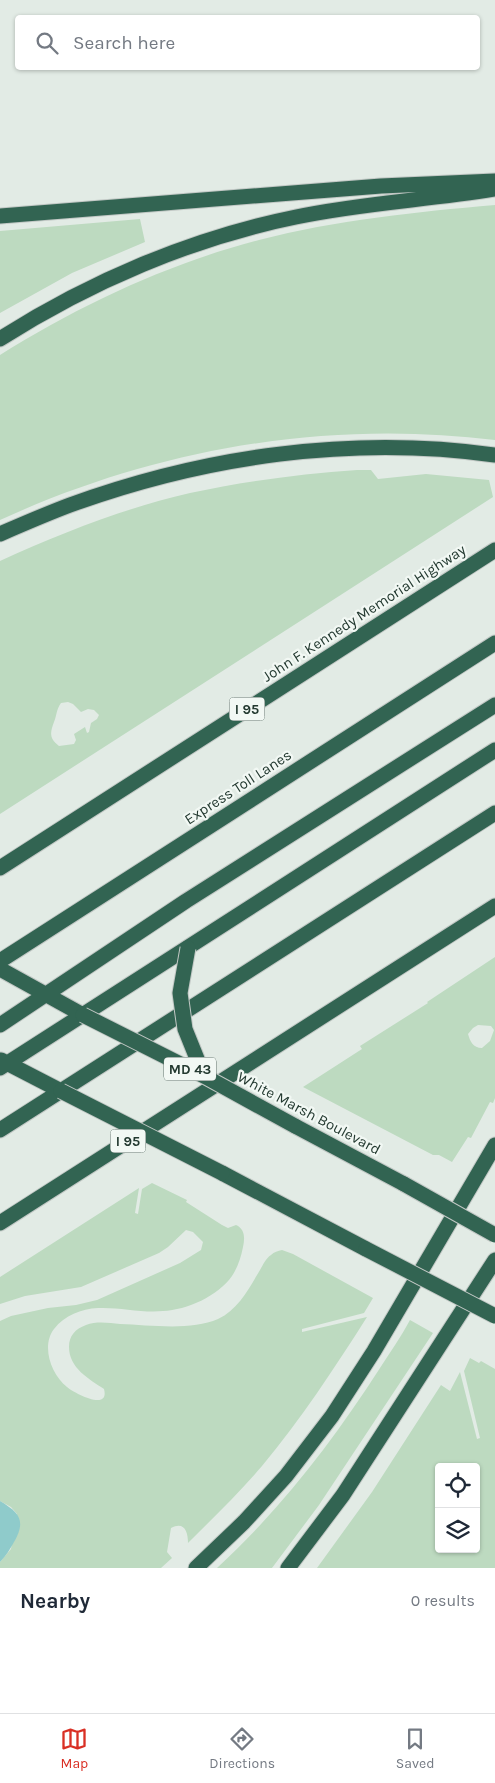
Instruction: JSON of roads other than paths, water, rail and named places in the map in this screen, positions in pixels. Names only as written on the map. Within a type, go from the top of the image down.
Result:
[{"type":"highway","points":[[0,216],[382,186],[495,181]]},
{"type":"highway","points":[[0,339],[36,317],[91,288],[184,249],[236,232],[322,212],[495,189]]},
{"type":"highway","points":[[0,534],[69,505],[125,487],[175,473],[234,461],[280,454],[347,449],[398,448],[488,454]]},
{"type":"highway","name":"John F. Kennedy Memorial Highway","points":[[0,868],[495,550]]},
{"type":"highway","name":"Express Toll Lanes","points":[[0,961],[495,642]]},
{"type":"highway","points":[[0,1025],[186,901],[495,705]]},
{"type":"highway","points":[[3,1064],[188,948],[495,750]]},
{"type":"highway","points":[[0,1130],[495,814]]},
{"type":"highway","name":"I 95","points":[[0,1223],[495,906]]},
{"type":"highway","points":[[188,948],[180,993],[185,1029],[204,1076]]},
{"type":"highway","name":"White Marsh Boulevard","points":[[0,970],[83,1015],[204,1076],[495,1235]]},
{"type":"highway","points":[[3,1064],[222,1173],[495,1316]]},
{"type":"highway","points":[[196,1568],[244,1522],[286,1476],[332,1416],[374,1352],[495,1145]]},
{"type":"highway","points":[[288,1568],[343,1494],[495,1260]]},
{"type":"water","points":[[0,1501],[19,1518],[20,1528],[14,1542],[0,1562]]}]
